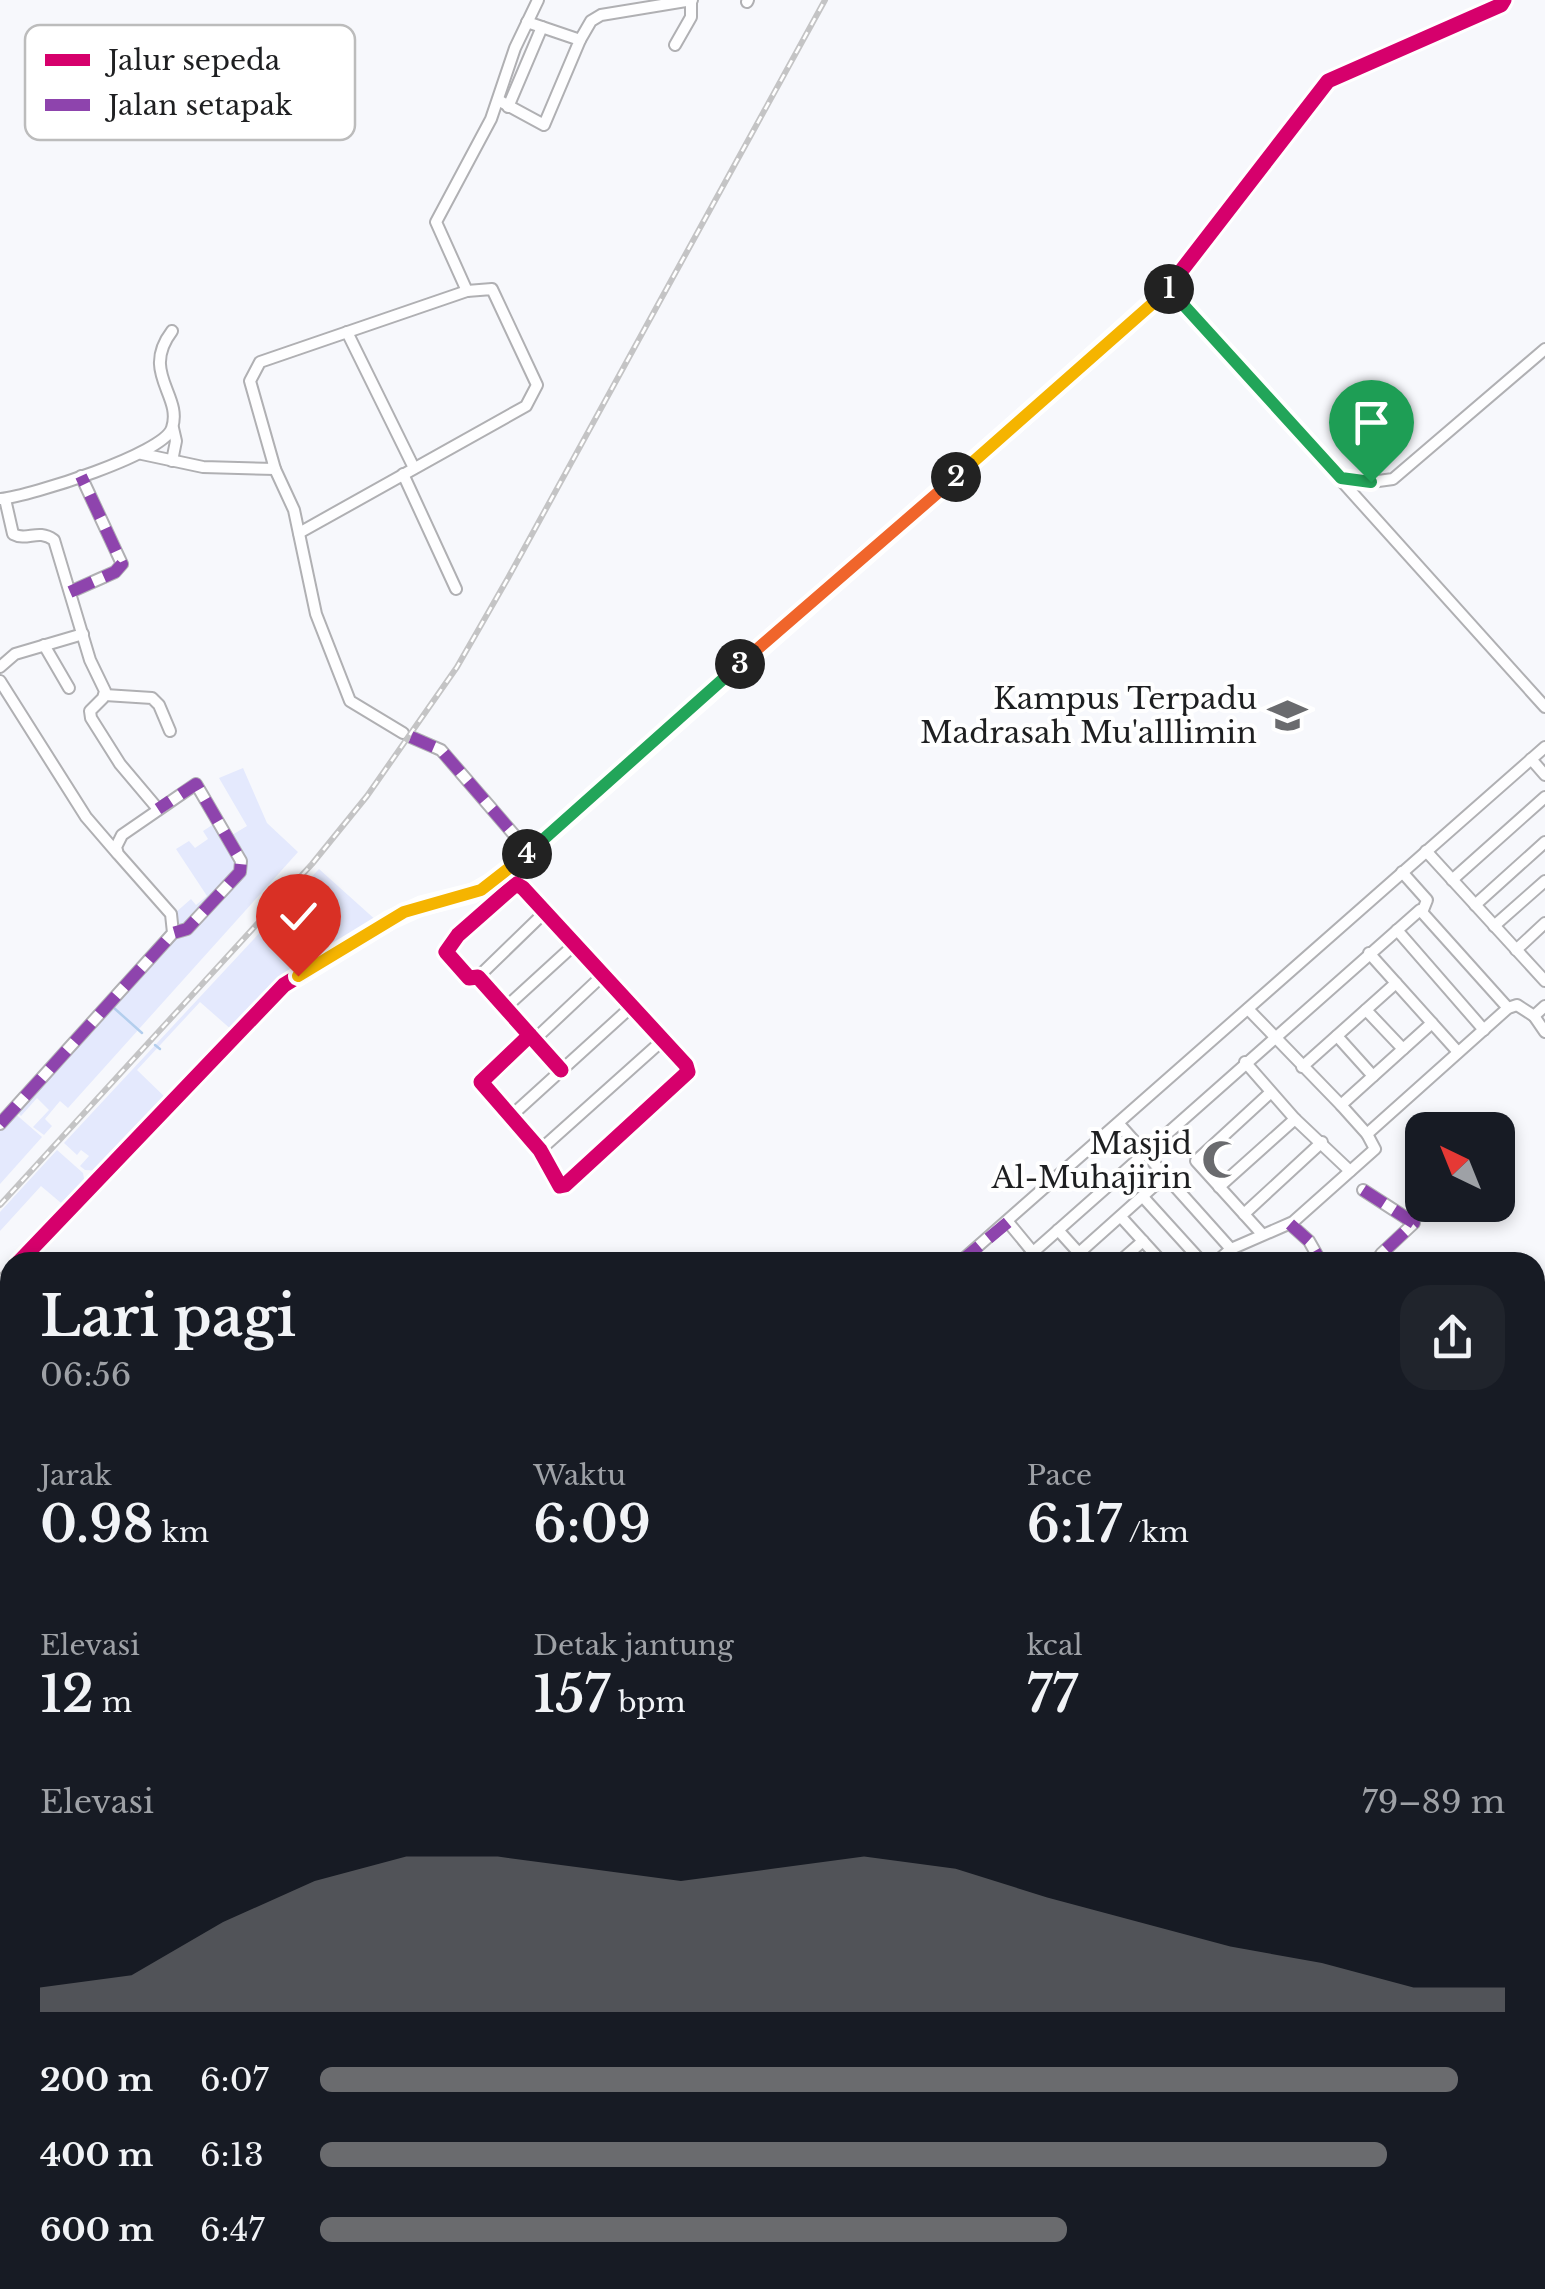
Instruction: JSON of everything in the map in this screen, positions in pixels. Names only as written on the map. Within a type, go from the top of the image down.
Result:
[{"type":"street","points":[[503,104],[504,78],[538,0]]},
{"type":"street","points":[[503,104],[544,125],[580,40],[591,21],[601,15],[691,0],[691,17],[675,45]]},
{"type":"street","points":[[29,1252],[284,985],[390,920],[421,906],[481,890],[1168,288],[1328,80],[1514,0]]},
{"type":"street","points":[[527,22],[580,40]]},
{"type":"street","points":[[467,291],[436,222],[542,27]]},
{"type":"street","points":[[299,533],[516,413],[534,396],[538,385],[497,293],[485,287],[467,291],[266,358],[250,381],[275,468],[289,496],[316,614],[350,701],[407,735],[442,750],[528,852]]},
{"type":"street","points":[[1168,288],[1545,707]]},
{"type":"street","points":[[172,331],[162,344],[160,355],[176,441],[172,461]]},
{"type":"street","points":[[346,332],[456,589]]},
{"type":"street","points":[[1341,478],[1371,482],[1393,478],[1545,349]]},
{"type":"street","points":[[105,695],[54,540],[39,532],[22,537],[14,534],[3,499],[142,454],[163,440],[173,426]]},
{"type":"street","points":[[142,454],[228,469],[275,468]]},
{"type":"street","points":[[70,592],[116,572],[122,564],[81,476]]},
{"type":"street","points":[[0,668],[15,654],[82,634]]},
{"type":"street","points":[[44,645],[69,688]]},
{"type":"street","points":[[0,681],[86,817],[170,914],[173,933]]},
{"type":"street","points":[[158,809],[120,764],[91,718],[92,707],[105,695],[152,698],[160,706],[170,731]]},
{"type":"street","points":[[972,1252],[1545,747]]},
{"type":"street","points":[[1531,759],[1545,775]]},
{"type":"street","points":[[0,1124],[173,933],[188,929],[242,866],[196,784],[117,841],[118,854]]},
{"type":"street","points":[[1452,880],[1545,797]]},
{"type":"street","points":[[1475,904],[1545,842]]},
{"type":"street","points":[[1426,851],[1542,973]]},
{"type":"street","points":[[1008,1222],[1032,1252],[1423,910],[1427,900],[1402,872]]},
{"type":"street","points":[[1494,926],[1545,880]]},
{"type":"street","points":[[545,912],[478,976],[469,978],[447,955],[446,949],[516,884],[545,912],[686,1065],[686,1075],[566,1184],[557,1183],[540,1150],[481,1082],[602,976]]},
{"type":"street","points":[[481,890],[494,903]]},
{"type":"street","points":[[462,896],[479,916]]},
{"type":"street","points":[[1423,910],[1508,1008]]},
{"type":"street","points":[[1516,950],[1545,924]]},
{"type":"street","points":[[1397,930],[1484,1030]]},
{"type":"street","points":[[506,1008],[574,945]]},
{"type":"street","points":[[1369,954],[1458,1052]]},
{"type":"street","points":[[478,976],[561,1070]]},
{"type":"street","points":[[1302,1067],[1396,983]]},
{"type":"street","points":[[1368,1134],[1508,1008],[1517,1004],[1534,1016],[1545,1032]]},
{"type":"street","points":[[1534,1016],[1545,1006]]},
{"type":"street","points":[[510,1117],[630,1008]]},
{"type":"street","points":[[1228,1252],[1290,1224],[1375,1149],[1368,1134],[1341,1104],[1248,1009]]},
{"type":"street","points":[[1366,1010],[1403,1049]]},
{"type":"street","points":[[1341,1104],[1432,1023]]},
{"type":"street","points":[[1336,1036],[1373,1076]]},
{"type":"street","points":[[540,1150],[663,1040]]},
{"type":"street","points":[[1245,1062],[1295,1120],[1350,1171]]},
{"type":"street","points":[[1262,1234],[1197,1163],[1197,1158],[1270,1093]]},
{"type":"street","points":[[1218,1187],[1295,1120]]},
{"type":"street","points":[[1119,1124],[1231,1249]]},
{"type":"street","points":[[1244,1214],[1322,1142]]},
{"type":"street","points":[[1088,1252],[1164,1176]]},
{"type":"street","points":[[1363,1190],[1414,1224],[1382,1252]]},
{"type":"street","points":[[1143,1196],[1193,1252]]},
{"type":"street","points":[[1121,1216],[1153,1252]]},
{"type":"street","points":[[1290,1224],[1315,1252]]},
{"type":"street","points":[[1058,1230],[1078,1252]]},
{"type":"street","points":[[1130,1252],[1143,1240]]},
{"type":"shaded area","points":[[243,768],[267,823],[298,852],[68,1108],[60,1101],[45,1119],[52,1126],[44,1135],[33,1127],[49,1110],[37,1098],[21,1116],[14,1109],[178,929],[175,913],[191,899],[196,905],[207,896],[176,849],[189,841],[195,848],[208,839],[203,831],[217,822],[227,838],[247,826],[219,778]]},
{"type":"shaded area","points":[[319,869],[378,922],[281,982],[233,1031],[200,1002],[137,1070],[168,1100],[102,1171],[85,1170],[80,1166],[89,1156],[81,1150],[77,1155],[64,1143]]},
{"type":"shaded area","points":[[12,1111],[42,1137],[0,1184],[0,1127]]},
{"type":"shaded area","points":[[57,1150],[83,1173],[86,1189],[67,1208],[41,1186],[0,1231],[0,1212]]},
{"type":"waterway","points":[[114,1008],[142,1033]]},
{"type":"waterway","points":[[155,1045],[160,1049]]},
{"type":"railway","points":[[0,1205],[312,864],[367,796],[457,667],[825,0]]},
{"type":"marked path","points":[[70,592],[115,572],[122,564],[81,476]]},
{"type":"marked path","points":[[411,737],[441,750],[529,852]]},
{"type":"marked path","points":[[0,1124],[173,933],[187,929],[240,872],[241,861],[196,784],[158,809]]},
{"type":"marked path","points":[[1363,1190],[1414,1223],[1383,1252]]},
{"type":"marked path","points":[[972,1252],[1008,1222]]},
{"type":"marked path","points":[[1290,1224],[1315,1252]]},
{"type":"cycle path","points":[[29,1252],[284,985],[390,920],[421,906],[473,893],[501,877],[1105,345],[1168,288],[1328,81],[1501,5],[1504,0]]},
{"type":"cycle path","points":[[530,1035],[481,1082],[540,1150],[560,1186],[688,1072],[686,1065],[516,884],[458,935],[446,952],[469,978],[478,977],[561,1070]]},
{"type":"place","name":"Kampus Terpadu Madrasah Mu'alllimin","points":[[1287,715]]},
{"type":"place","name":"Masjid Al-Muhajirin","points":[[1222,1160]]},
{"type":"route","points":[[298,976],[404,912],[473,894],[501,877],[1168,288],[1341,478],[1371,482]]}]
